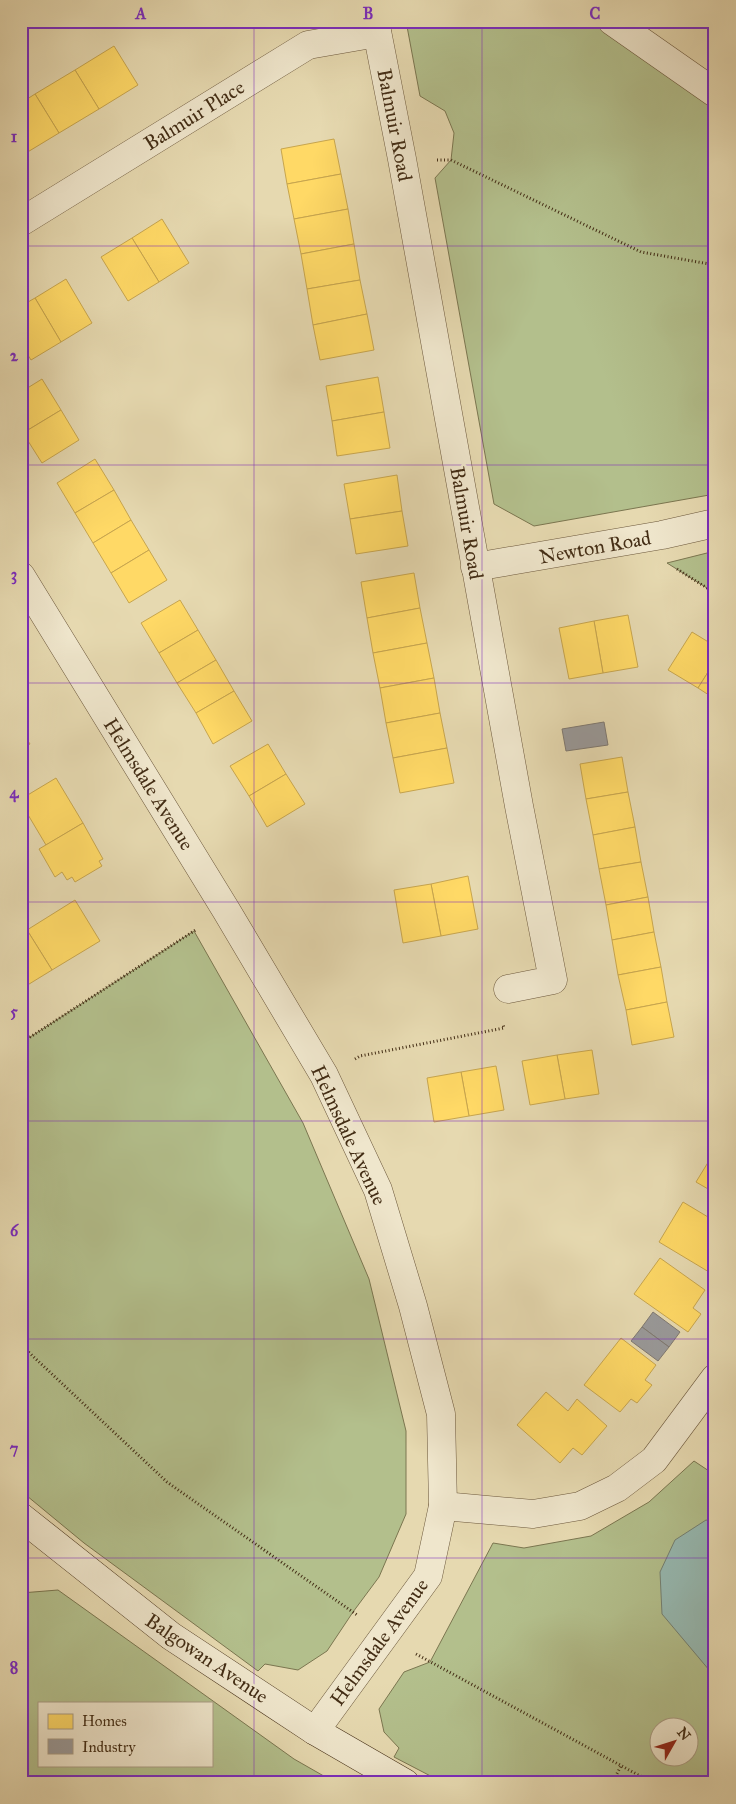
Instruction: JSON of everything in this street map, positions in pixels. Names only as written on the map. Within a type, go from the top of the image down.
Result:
[{"type":"street","points":[[612,21],[715,93]]},
{"type":"street","name":"Balmuir Road","points":[[376,27],[402,159],[474,567],[553,980],[508,989]]},
{"type":"street","name":"Balmuir Place","points":[[21,222],[308,45],[376,27]]},
{"type":"street","name":"Newton Road","points":[[474,567],[662,535],[715,523]]},
{"type":"street","name":"Helmsdale Avenue","points":[[21,576],[226,910],[324,1075],[378,1190],[413,1306],[441,1414],[443,1506],[428,1576],[315,1731]]},
{"type":"street","points":[[443,1506],[534,1514],[580,1506],[617,1488],[654,1460],[715,1378]]},
{"type":"street","name":"Balgowan Avenue","points":[[22,1518],[171,1636],[315,1731],[405,1783]]},
{"type":"path","points":[[402,159],[451,160],[641,252],[715,265]]},
{"type":"path","points":[[21,1043],[226,910]]},
{"type":"path","points":[[324,1075],[360,1056],[504,1028],[496,992],[508,989]]},
{"type":"path","points":[[21,1345],[167,1482],[353,1612],[384,1636],[653,1783]]},
{"type":"path","points":[[612,1783],[621,1766]]},
{"type":"green space","points":[[406,21],[590,21],[715,108],[715,494],[534,526],[494,504],[435,178],[451,160],[454,133],[445,111],[420,96]]},
{"type":"green space","points":[[715,551],[715,593],[667,563]]},
{"type":"green space","points":[[194,931],[303,1123],[369,1279],[406,1431],[406,1514],[379,1577],[327,1651],[298,1670],[265,1664],[258,1671],[84,1543],[21,1491],[21,1043]]},
{"type":"green space","points":[[694,1461],[715,1475],[715,1783],[444,1783],[394,1757],[399,1748],[384,1732],[379,1709],[404,1672],[430,1662],[493,1543],[524,1548],[591,1536],[649,1502]]},
{"type":"green space","points":[[58,1590],[294,1759],[336,1783],[21,1783],[21,1593]]},
{"type":"water","points":[[706,1520],[715,1522],[715,1677],[662,1614],[660,1572],[675,1540]]},
{"type":"building: Homes","points":[[114,46],[138,85],[99,109],[75,70]]},
{"type":"building: Homes","points":[[75,70],[99,109],[59,133],[35,94]]},
{"type":"building: Homes","points":[[35,94],[59,133],[21,156],[21,103]]},
{"type":"building: Homes","points":[[334,139],[341,174],[287,184],[281,149]]},
{"type":"building: Homes","points":[[341,174],[348,209],[294,219],[287,184]]},
{"type":"building: Homes","points":[[348,209],[354,244],[301,254],[294,219]]},
{"type":"building: Homes","points":[[162,219],[189,263],[159,282],[132,238]]},
{"type":"building: Homes","points":[[132,238],[159,282],[128,301],[101,257]]},
{"type":"building: Homes","points":[[354,244],[360,280],[307,289],[301,254]]},
{"type":"building: Homes","points":[[66,279],[92,323],[61,342],[35,298]]},
{"type":"building: Homes","points":[[360,280],[367,314],[313,325],[307,289]]},
{"type":"building: Homes","points":[[35,298],[61,342],[31,360],[21,344],[21,306]]},
{"type":"building: Homes","points":[[367,314],[374,350],[320,360],[313,325]]},
{"type":"building: Homes","points":[[378,377],[384,412],[332,421],[326,386]]},
{"type":"building: Homes","points":[[42,379],[61,410],[23,433],[21,430],[21,392]]},
{"type":"building: Homes","points":[[61,410],[79,440],[42,463],[23,433]]},
{"type":"building: Homes","points":[[384,412],[390,448],[337,456],[332,421]]},
{"type":"building: Homes","points":[[95,459],[114,490],[75,513],[57,483]]},
{"type":"building: Homes","points":[[397,475],[402,511],[350,519],[344,484]]},
{"type":"building: Homes","points":[[114,490],[131,520],[93,543],[75,513]]},
{"type":"building: Homes","points":[[402,511],[408,546],[356,554],[350,519]]},
{"type":"building: Homes","points":[[131,520],[149,550],[111,573],[93,543]]},
{"type":"building: Homes","points":[[149,550],[167,580],[129,603],[111,573]]},
{"type":"building: Homes","points":[[414,573],[420,608],[367,618],[361,582]]},
{"type":"building: Homes","points":[[180,600],[198,630],[159,653],[141,623]]},
{"type":"building: Homes","points":[[420,608],[427,643],[373,653],[367,618]]},
{"type":"building: Homes","points":[[628,615],[638,667],[603,673],[594,621]]},
{"type":"building: Homes","points":[[594,621],[603,673],[569,679],[559,628]]},
{"type":"building: Homes","points":[[198,630],[216,660],[177,683],[159,653]]},
{"type":"building: Homes","points":[[692,632],[715,646],[715,661],[698,688],[668,670]]},
{"type":"building: Homes","points":[[427,643],[434,678],[380,688],[373,653]]},
{"type":"building: Homes","points":[[216,660],[234,691],[196,713],[177,683]]},
{"type":"building: Homes","points":[[715,661],[715,699],[698,688]]},
{"type":"building: Homes","points":[[434,678],[440,713],[386,723],[380,688]]},
{"type":"building: Homes","points":[[234,691],[252,721],[213,744],[196,713]]},
{"type":"building: Homes","points":[[440,713],[447,748],[393,758],[386,723]]},
{"type":"building: Homes","points":[[21,730],[30,744],[21,749]]},
{"type":"building: Homes","points":[[268,744],[286,774],[249,796],[230,766]]},
{"type":"building: Homes","points":[[447,748],[454,783],[400,793],[393,758]]},
{"type":"building: Homes","points":[[622,757],[628,792],[586,799],[580,764]]},
{"type":"building: Homes","points":[[286,774],[305,804],[267,827],[249,796]]},
{"type":"building: Homes","points":[[56,778],[83,823],[46,845],[21,803],[21,799]]},
{"type":"building: Homes","points":[[628,792],[635,827],[593,835],[586,799]]},
{"type":"building: Homes","points":[[83,823],[103,859],[99,861],[102,866],[75,882],[72,877],[67,880],[62,872],[55,877],[39,849]]},
{"type":"building: Homes","points":[[635,827],[641,862],[599,869],[593,835]]},
{"type":"building: Homes","points":[[641,862],[648,897],[606,905],[599,869]]},
{"type":"building: Homes","points":[[468,876],[478,929],[441,936],[431,884]]},
{"type":"building: Homes","points":[[431,884],[441,936],[403,943],[394,890]]},
{"type":"building: Homes","points":[[648,897],[654,932],[612,940],[606,905]]},
{"type":"building: Homes","points":[[75,900],[100,941],[52,970],[27,930]]},
{"type":"building: Homes","points":[[27,930],[52,970],[21,989],[21,933]]},
{"type":"building: Homes","points":[[654,932],[661,967],[618,975],[612,940]]},
{"type":"building: Homes","points":[[661,967],[667,1002],[626,1010],[618,975]]},
{"type":"building: Homes","points":[[667,1002],[674,1037],[632,1045],[626,1010]]},
{"type":"building: Homes","points":[[592,1050],[599,1094],[565,1099],[557,1055]]},
{"type":"building: Homes","points":[[557,1055],[565,1099],[530,1105],[522,1061]]},
{"type":"building: Homes","points":[[496,1066],[504,1110],[469,1116],[461,1072]]},
{"type":"building: Homes","points":[[461,1072],[469,1116],[434,1122],[427,1078]]},
{"type":"building: Homes","points":[[715,1151],[715,1193],[696,1182]]},
{"type":"building: Homes","points":[[683,1202],[713,1220],[715,1218],[714,1275],[659,1242]]},
{"type":"building: Homes","points":[[660,1258],[705,1290],[693,1308],[701,1314],[688,1332],[634,1294]]},
{"type":"building: Homes","points":[[621,1338],[656,1365],[645,1380],[652,1385],[637,1403],[631,1399],[620,1412],[584,1385]]},
{"type":"building: Homes","points":[[546,1392],[568,1411],[577,1399],[607,1426],[582,1455],[573,1448],[560,1463],[517,1425]]},
{"type":"building: Industry","points":[[604,722],[608,745],[566,751],[562,729]]},
{"type":"building: Industry","points":[[653,1312],[680,1332],[669,1347],[642,1327]]},
{"type":"building: Industry","points":[[642,1327],[669,1347],[658,1361],[631,1341]]}]
